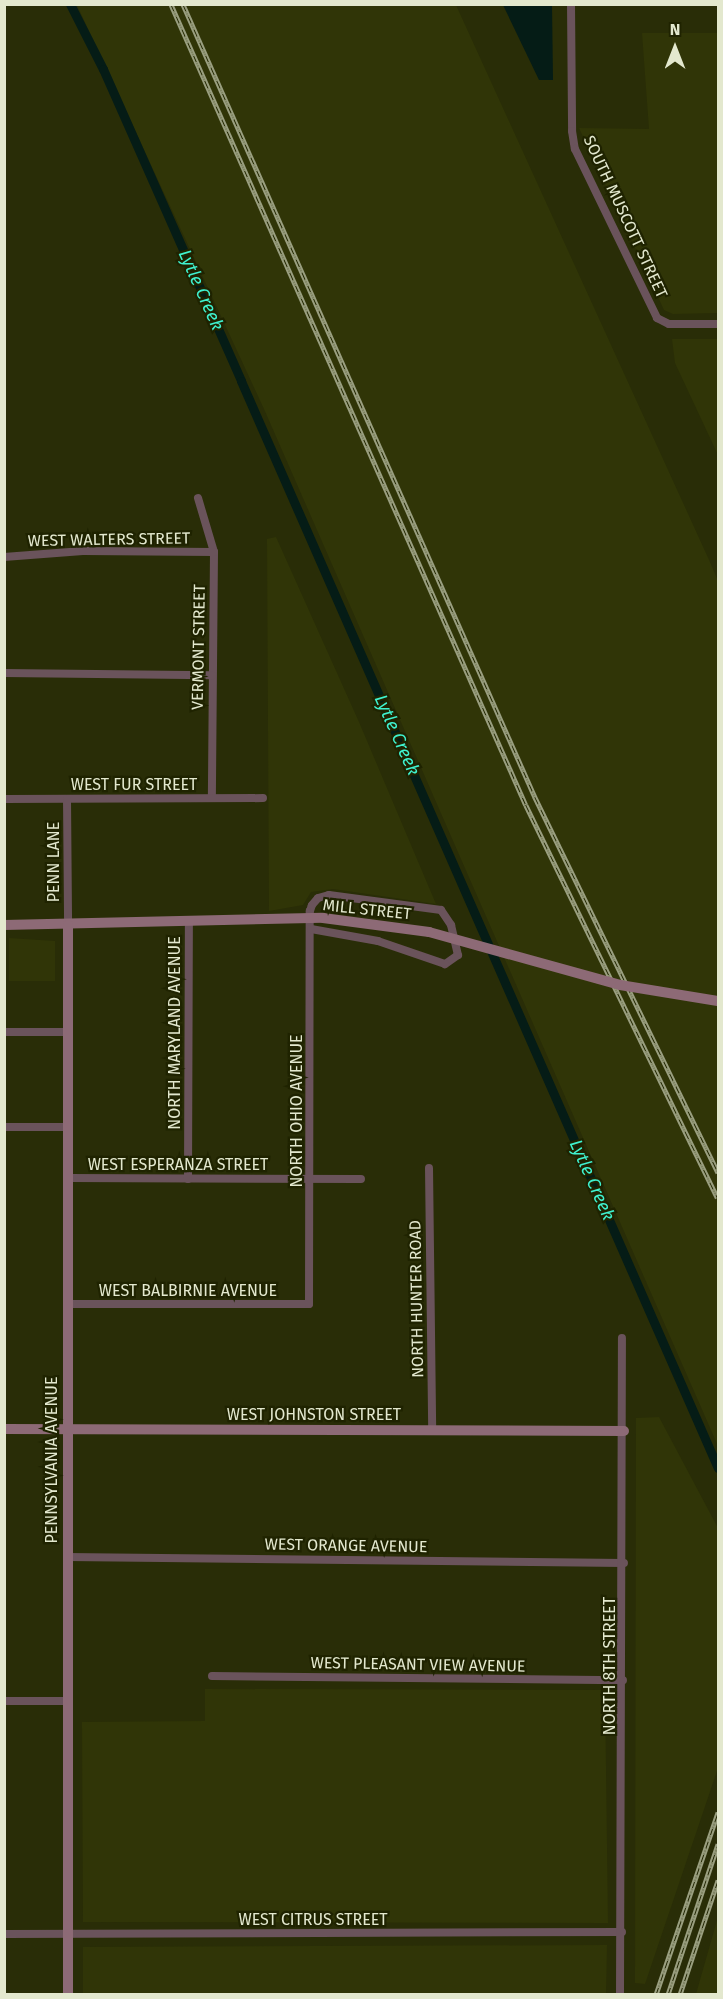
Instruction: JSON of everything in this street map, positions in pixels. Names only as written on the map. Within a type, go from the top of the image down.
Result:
[{"type":"street","name":"SOUTH MUSCOTT STREET","points":[[571,4],[572,131],[575,149],[657,318],[669,324],[718,324]]},
{"type":"street","name":"VERMONT STREET","points":[[198,498],[214,552],[212,798]]},
{"type":"street","name":"WEST WALTERS STREET","points":[[4,557],[83,551],[214,552]]},
{"type":"street","points":[[4,672],[212,675]]},
{"type":"street","name":"WEST FUR STREET","points":[[4,799],[263,798]]},
{"type":"street","name":"PENN LANE","points":[[67,799],[68,925]]},
{"type":"street","points":[[323,896],[441,910],[451,925],[458,955],[445,964],[378,940],[311,924],[312,905],[323,896]]},
{"type":"street","name":"NORTH MARYLAND AVENUE","points":[[188,1179],[189,924]]},
{"type":"street","name":"MILL STREET","points":[[4,925],[311,924],[429,932],[620,986],[718,1000]]},
{"type":"street","name":"NORTH OHIO AVENUE","points":[[309,1304],[311,924]]},
{"type":"street","name":"PENNSYLVANIA AVENUE","points":[[68,925],[66,1429],[69,1701],[68,1995]]},
{"type":"street","points":[[4,1032],[67,1032]]},
{"type":"street","points":[[4,1127],[67,1127]]},
{"type":"street","name":"NORTH HUNTER ROAD","points":[[429,1168],[432,1431]]},
{"type":"street","name":"WEST ESPERANZA STREET","points":[[68,1178],[361,1179]]},
{"type":"street","name":"WEST BALBIRNIE AVENUE","points":[[67,1304],[309,1304]]},
{"type":"street","name":"NORTH 8TH STREET","points":[[620,1995],[624,1563],[622,1338]]},
{"type":"street","name":"WEST JOHNSTON STREET","points":[[4,1429],[624,1431]]},
{"type":"street","name":"WEST ORANGE AVENUE","points":[[67,1557],[624,1563]]},
{"type":"street","name":"WEST PLEASANT VIEW AVENUE","points":[[212,1676],[623,1680]]},
{"type":"street","points":[[4,1701],[69,1701]]},
{"type":"street","name":"WEST CITRUS STREET","points":[[4,1934],[622,1932]]},
{"type":"shaded area","points":[[77,5],[456,5],[710,562],[718,581],[718,1446],[264,409]]},
{"type":"shaded area","points":[[642,33],[718,33],[718,313],[673,314],[664,310],[579,128],[649,129]]},
{"type":"shaded area","points":[[672,339],[718,339],[718,455],[675,363]]},
{"type":"shaded area","points":[[276,537],[359,722],[436,904],[333,889],[311,892],[303,905],[269,911],[267,539]]},
{"type":"shaded area","points":[[9,938],[55,941],[55,981],[9,981]]},
{"type":"shaded area","points":[[659,1417],[718,1528],[718,1768],[645,1984],[635,1983],[636,1418]]},
{"type":"shaded area","points":[[205,1689],[605,1690],[608,1923],[83,1922],[82,1722],[205,1721]]},
{"type":"shaded area","points":[[718,1917],[718,1994],[696,1994]]},
{"type":"shaded area","points":[[607,1945],[606,1994],[83,1994],[83,1947]]},
{"type":"water","points":[[503,5],[552,5],[553,80],[539,80]]},
{"type":"waterway","name":"Lytle Creek","points":[[70,4],[103,69],[718,1468]]},
{"type":"railway","points":[[171,4],[526,805],[718,1198]]},
{"type":"railway","points":[[183,4],[535,797],[718,1173]]},
{"type":"railway","points":[[656,1994],[718,1812]]},
{"type":"railway","points":[[668,1994],[718,1844]]},
{"type":"railway","points":[[680,1994],[718,1880]]}]
